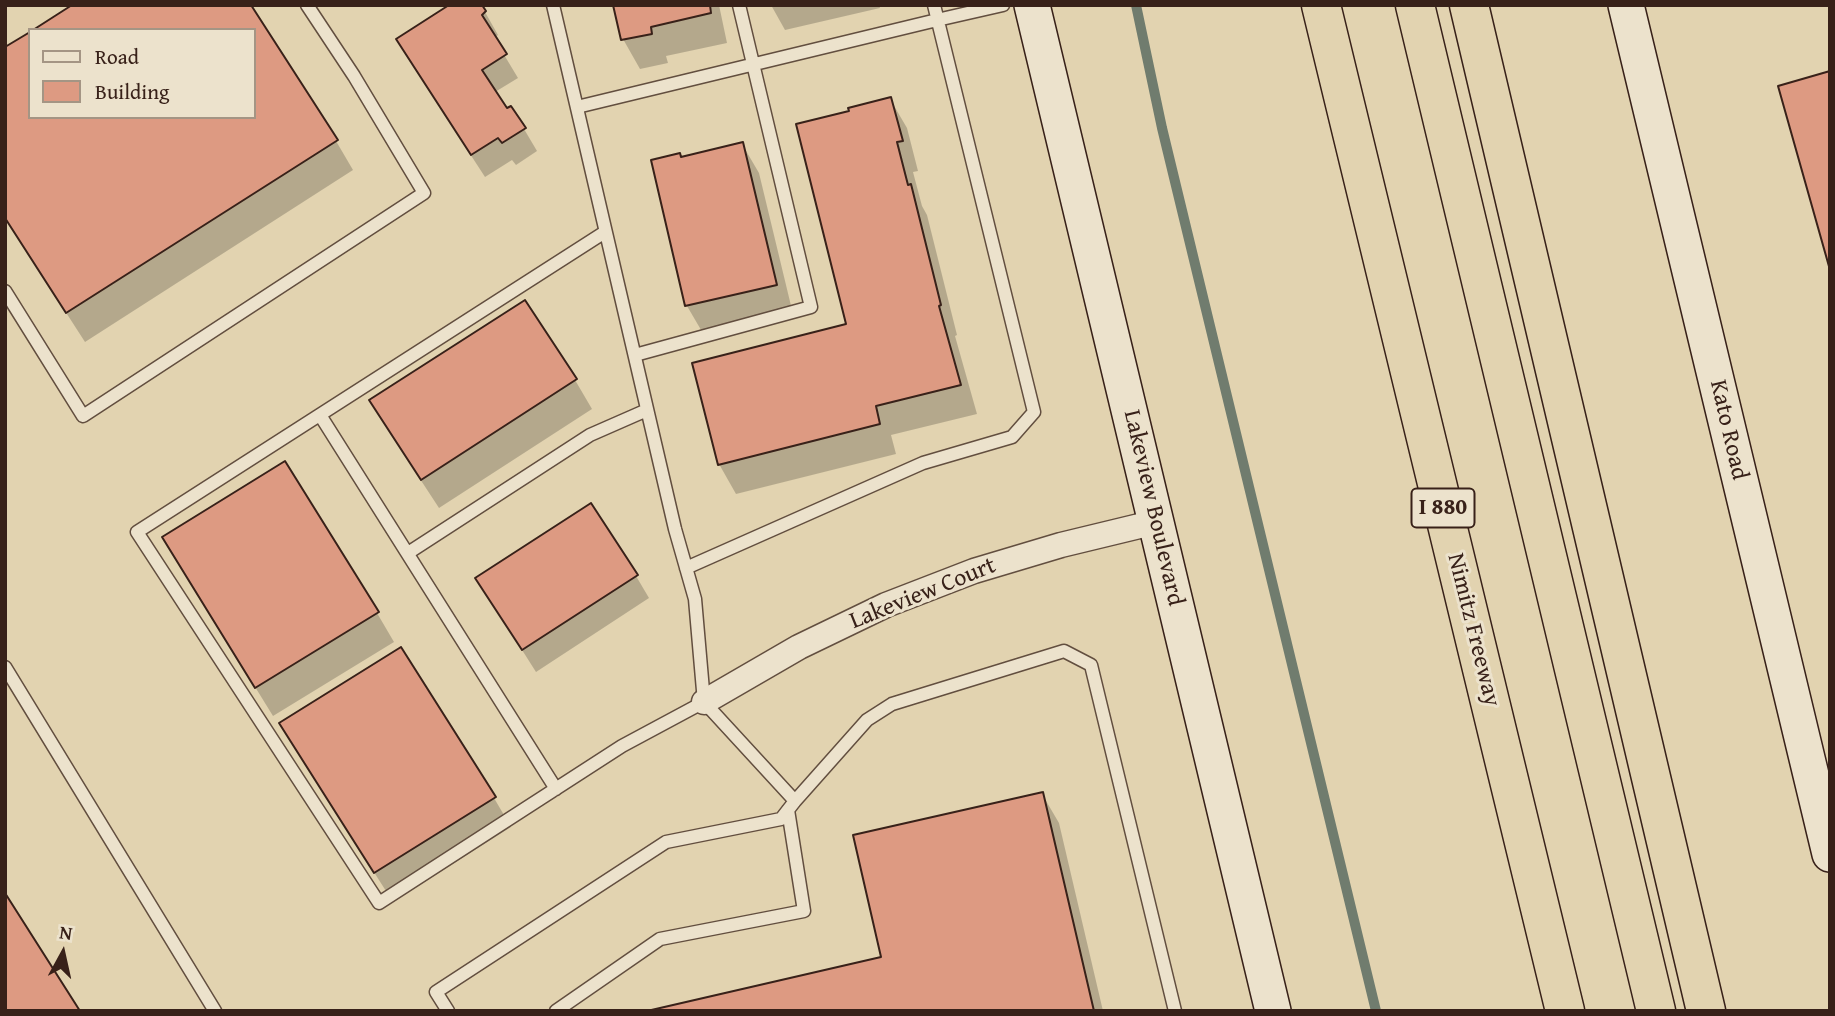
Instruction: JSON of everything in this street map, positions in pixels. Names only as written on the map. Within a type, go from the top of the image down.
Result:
[{"type":"highway","name":"Nimitz Freeway","points":[[1321,5],[1565,1011]]},
{"type":"highway","points":[[1415,5],[1656,1011]]},
{"type":"highway","points":[[1469,5],[1706,1011]]},
{"type":"street","name":"Lakeview Boulevard","points":[[1032,5],[1273,1011]]},
{"type":"street","name":"Kato Road","points":[[1626,5],[1830,854]]},
{"type":"street","name":"Lakeview Court","points":[[704,702],[799,647],[886,605],[974,571],[1061,545],[1156,522]]},
{"type":"lane","points":[[5,291],[83,416],[424,193],[354,76],[307,5]]},
{"type":"lane","points":[[553,5],[695,599],[704,702],[792,805],[804,911],[660,939],[556,1011]]},
{"type":"lane","points":[[635,355],[811,307],[738,5]]},
{"type":"lane","points":[[686,568],[923,463],[1012,437],[1034,412],[934,5]]},
{"type":"lane","points":[[577,107],[1003,5]]},
{"type":"lane","points":[[606,232],[137,532],[379,903],[622,746],[704,702]]},
{"type":"lane","points":[[408,553],[590,435],[648,410]]},
{"type":"lane","points":[[320,415],[556,789]]},
{"type":"lane","points":[[448,1011],[436,992],[666,842],[781,819],[867,720],[892,704],[1064,651],[1091,665],[1175,1011]]},
{"type":"lane","points":[[5,667],[215,1011]]},
{"type":"building","points":[[72,5],[251,5],[338,140],[66,313],[5,218],[5,47],[28,33],[28,119],[256,119],[256,28],[36,28]]},
{"type":"building","points":[[449,5],[482,5],[486,11],[482,15],[507,54],[482,70],[507,108],[511,106],[526,128],[502,143],[498,138],[471,155],[396,39]]},
{"type":"building","points":[[613,5],[710,5],[711,13],[651,27],[652,34],[621,40]]},
{"type":"building","points":[[1830,71],[1830,270],[1778,86]]},
{"type":"building","points":[[891,97],[903,141],[897,142],[908,185],[911,184],[941,305],[939,306],[961,385],[876,406],[880,424],[718,465],[692,363],[846,324],[796,124]]},
{"type":"building","points":[[743,142],[777,285],[685,306],[651,160],[680,153],[681,157]]},
{"type":"building","points":[[525,300],[577,379],[421,480],[369,400]]},
{"type":"building","points":[[285,461],[379,612],[255,688],[162,537]]},
{"type":"building","points":[[591,503],[638,575],[522,650],[475,578]]},
{"type":"building","points":[[401,647],[496,797],[374,873],[279,723]]},
{"type":"building","points":[[1043,792],[1094,1011],[647,1011],[881,957],[853,835]]},
{"type":"building","points":[[5,893],[80,1011],[5,1011]]},
{"type":"waterway","points":[[1136,5],[1162,128],[1376,1011]]}]
